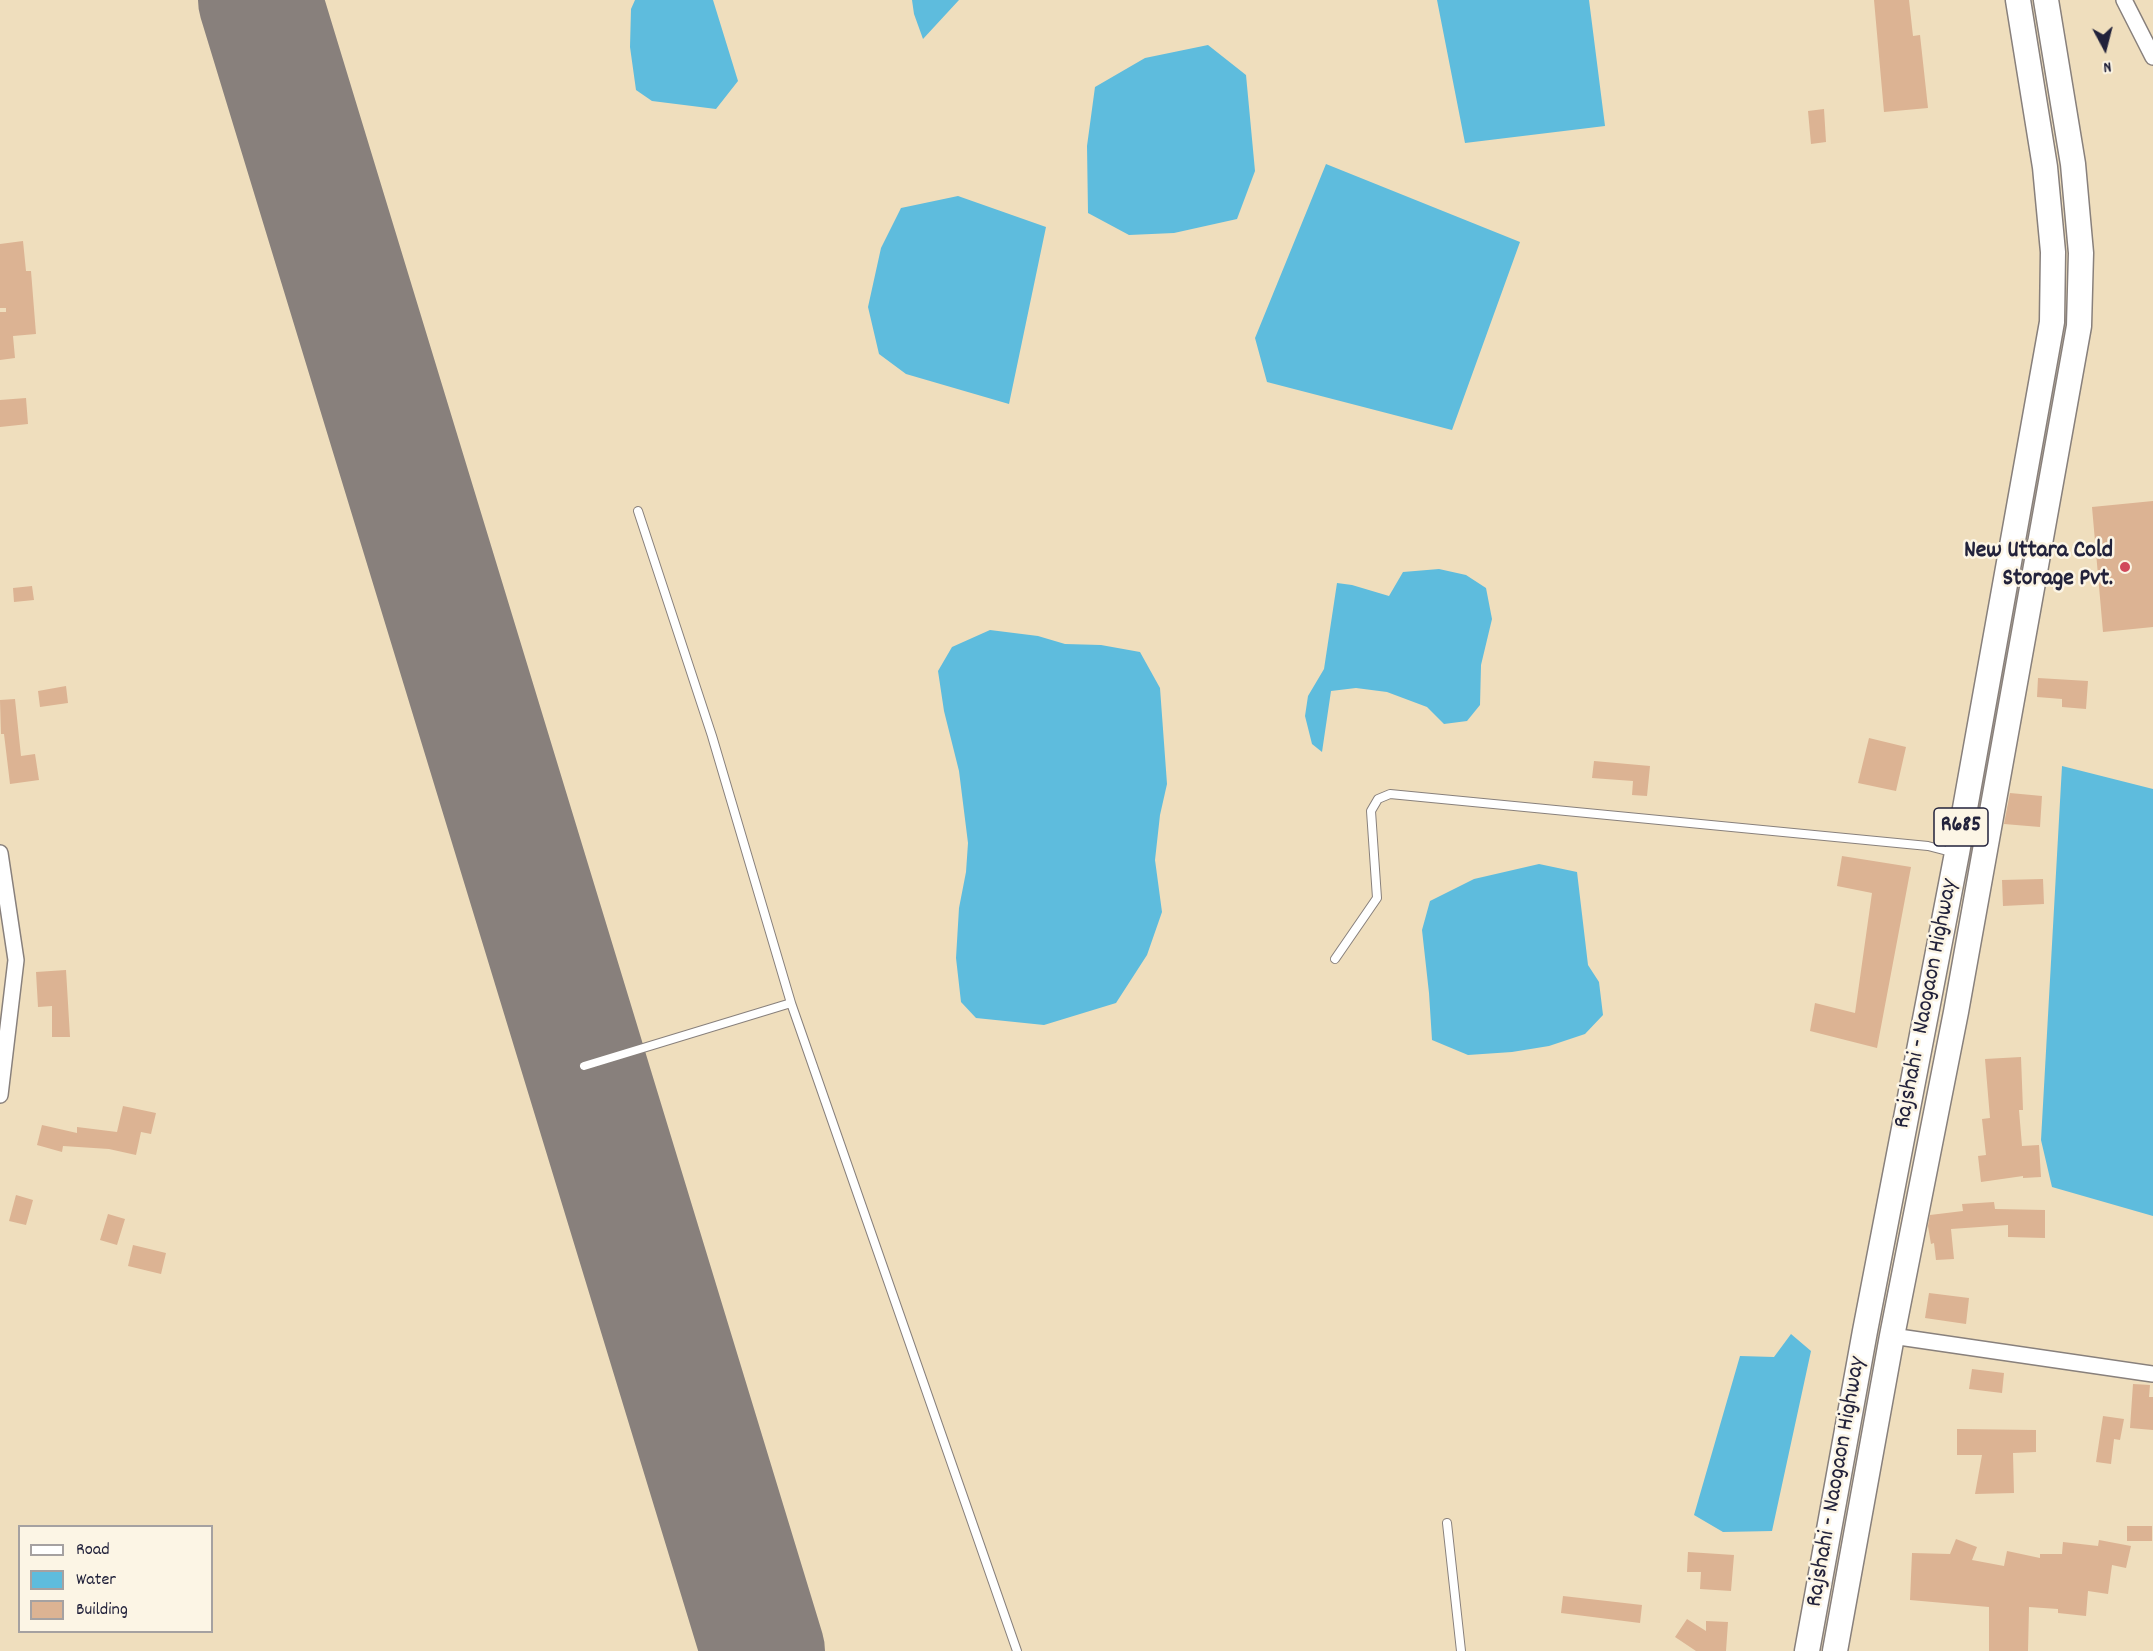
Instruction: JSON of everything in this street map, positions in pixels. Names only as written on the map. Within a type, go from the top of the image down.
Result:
[{"type":"main road","name":"Rajshahi - Naogaon Highway","points":[[1807,1651],[1865,1331],[1957,853],[2052,322],[2053,252],[2045,167],[2018,0]]},
{"type":"main road","name":"Rajshahi - Naogaon Highway","points":[[1835,1651],[1892,1336],[1956,1012],[2079,326],[2081,253],[2073,164],[2046,0]]},
{"type":"street","points":[[2124,0],[2153,57]]},
{"type":"street","points":[[0,853],[16,960],[0,1095]]},
{"type":"street","points":[[1892,1336],[2153,1374]]},
{"type":"lane","points":[[638,511],[712,736],[791,1003],[1017,1651]]},
{"type":"lane","points":[[1335,959],[1377,898],[1371,811],[1378,799],[1390,794],[1928,846],[1957,853]]},
{"type":"lane","points":[[584,1066],[791,1003]]},
{"type":"lane","points":[[1447,1523],[1461,1651]]},
{"type":"water","points":[[635,0],[713,0],[738,81],[716,109],[652,101],[636,90],[630,47],[631,9]]},
{"type":"water","points":[[912,0],[959,0],[923,39],[914,14]]},
{"type":"water","points":[[1437,0],[1589,0],[1605,126],[1465,143]]},
{"type":"water","points":[[1208,45],[1246,75],[1255,171],[1237,219],[1174,233],[1129,235],[1088,213],[1087,146],[1095,87],[1145,58]]},
{"type":"water","points":[[1326,164],[1520,242],[1452,430],[1267,382],[1255,338]]},
{"type":"water","points":[[958,196],[1046,227],[1009,404],[906,374],[879,354],[868,307],[881,248],[901,208]]},
{"type":"water","points":[[1439,569],[1466,575],[1486,588],[1492,619],[1481,665],[1480,705],[1467,721],[1444,724],[1427,707],[1387,692],[1356,688],[1331,691],[1322,752],[1312,744],[1305,716],[1308,696],[1324,669],[1337,583],[1389,596],[1403,572]]},
{"type":"water","points":[[990,630],[1038,636],[1065,644],[1101,645],[1140,652],[1160,688],[1167,784],[1160,815],[1155,860],[1162,912],[1147,955],[1116,1003],[1044,1025],[976,1018],[961,1002],[956,958],[959,908],[966,872],[968,843],[959,771],[944,711],[938,671],[952,647]]},
{"type":"water","points":[[2062,766],[2153,789],[2153,1216],[2052,1187],[2041,1140]]},
{"type":"water","points":[[1539,864],[1577,872],[1588,965],[1599,982],[1603,1015],[1585,1034],[1549,1046],[1512,1052],[1468,1055],[1432,1040],[1422,930],[1430,901],[1474,879]]},
{"type":"water","points":[[1791,1334],[1811,1351],[1772,1531],[1723,1532],[1694,1515],[1740,1356],[1774,1357]]},
{"type":"building","points":[[1874,0],[1909,0],[1913,36],[1920,35],[1928,108],[1884,112]]},
{"type":"building","points":[[1824,109],[1826,142],[1811,144],[1808,111]]},
{"type":"building","points":[[23,241],[26,271],[31,271],[36,334],[13,336],[15,358],[0,360],[0,312],[6,312],[6,308],[0,308],[0,244]]},
{"type":"building","points":[[26,398],[28,424],[0,427],[0,400]]},
{"type":"building","name":"New Uttara Cold Storage Pvt.","points":[[2153,501],[2153,627],[2103,632],[2092,507]]},
{"type":"building","points":[[32,586],[34,600],[14,602],[13,588]]},
{"type":"building","points":[[2038,678],[2088,681],[2086,709],[2062,707],[2062,699],[2037,697]]},
{"type":"building","points":[[66,686],[68,703],[40,707],[38,691]]},
{"type":"building","points":[[15,699],[21,756],[35,754],[39,780],[10,784],[4,734],[1,734],[0,700]]},
{"type":"building","points":[[1869,738],[1906,747],[1896,791],[1858,783]]},
{"type":"building","points":[[1594,761],[1650,766],[1647,796],[1632,795],[1633,781],[1592,778]]},
{"type":"building","points":[[2010,793],[2042,796],[2040,827],[2004,824]]},
{"type":"building","points":[[1842,856],[1911,867],[1877,1048],[1810,1031],[1815,1003],[1855,1013],[1872,893],[1837,886]]},
{"type":"building","points":[[2043,879],[2044,904],[2003,906],[2002,880]]},
{"type":"building","points":[[66,970],[70,1037],[52,1037],[52,1006],[38,1007],[36,972]]},
{"type":"building","points":[[2021,1057],[2023,1110],[2019,1110],[2022,1146],[2039,1145],[2041,1177],[2023,1178],[2023,1176],[1981,1182],[1978,1156],[1986,1155],[1982,1119],[1990,1118],[1985,1059]]},
{"type":"building","points":[[123,1106],[156,1113],[151,1134],[141,1132],[136,1155],[109,1149],[63,1146],[62,1152],[37,1145],[42,1125],[77,1133],[77,1127],[117,1132]]},
{"type":"building","points":[[16,1195],[33,1200],[26,1225],[9,1221]]},
{"type":"building","points":[[1994,1202],[1995,1209],[2045,1210],[2045,1238],[2008,1237],[2008,1225],[1951,1229],[1954,1259],[1936,1260],[1934,1243],[1931,1244],[1928,1226],[1930,1215],[1963,1211],[1962,1204]]},
{"type":"building","points":[[108,1214],[125,1219],[117,1245],[100,1240]]},
{"type":"building","points":[[133,1245],[166,1253],[161,1274],[128,1266]]},
{"type":"building","points":[[1929,1293],[1969,1298],[1966,1324],[1925,1318]]},
{"type":"building","points":[[1972,1369],[2004,1373],[2002,1393],[1969,1389]]},
{"type":"building","points":[[2133,1384],[2150,1385],[2149,1397],[2153,1397],[2153,1430],[2130,1428]]},
{"type":"building","points":[[2103,1416],[2124,1419],[2120,1440],[2114,1439],[2111,1464],[2096,1462]]},
{"type":"building","points":[[1957,1429],[2036,1430],[2036,1452],[2013,1453],[2014,1493],[1975,1494],[1982,1455],[1957,1455]]},
{"type":"building","points":[[2127,1526],[2152,1526],[2152,1541],[2127,1541]]},
{"type":"building","points":[[1956,1539],[1977,1547],[1972,1560],[2004,1566],[2007,1551],[2040,1558],[2040,1554],[2062,1554],[2063,1542],[2098,1546],[2099,1540],[2131,1546],[2126,1568],[2112,1565],[2108,1594],[2088,1591],[2086,1616],[2058,1613],[2058,1609],[2029,1607],[2028,1651],[1989,1651],[1989,1607],[1910,1600],[1912,1553],[1950,1554]]},
{"type":"building","points":[[1688,1552],[1734,1555],[1731,1591],[1700,1589],[1701,1572],[1687,1572]]},
{"type":"building","points":[[1563,1596],[1642,1605],[1640,1623],[1561,1613]]},
{"type":"building","points":[[1687,1619],[1706,1631],[1706,1621],[1728,1622],[1726,1651],[1696,1651],[1675,1637]]},
{"type":"runway","points":[[260,0],[763,1651]]},
{"type":"place","name":"New Uttara Cold Storage Pvt.","points":[[2125,567]]}]
